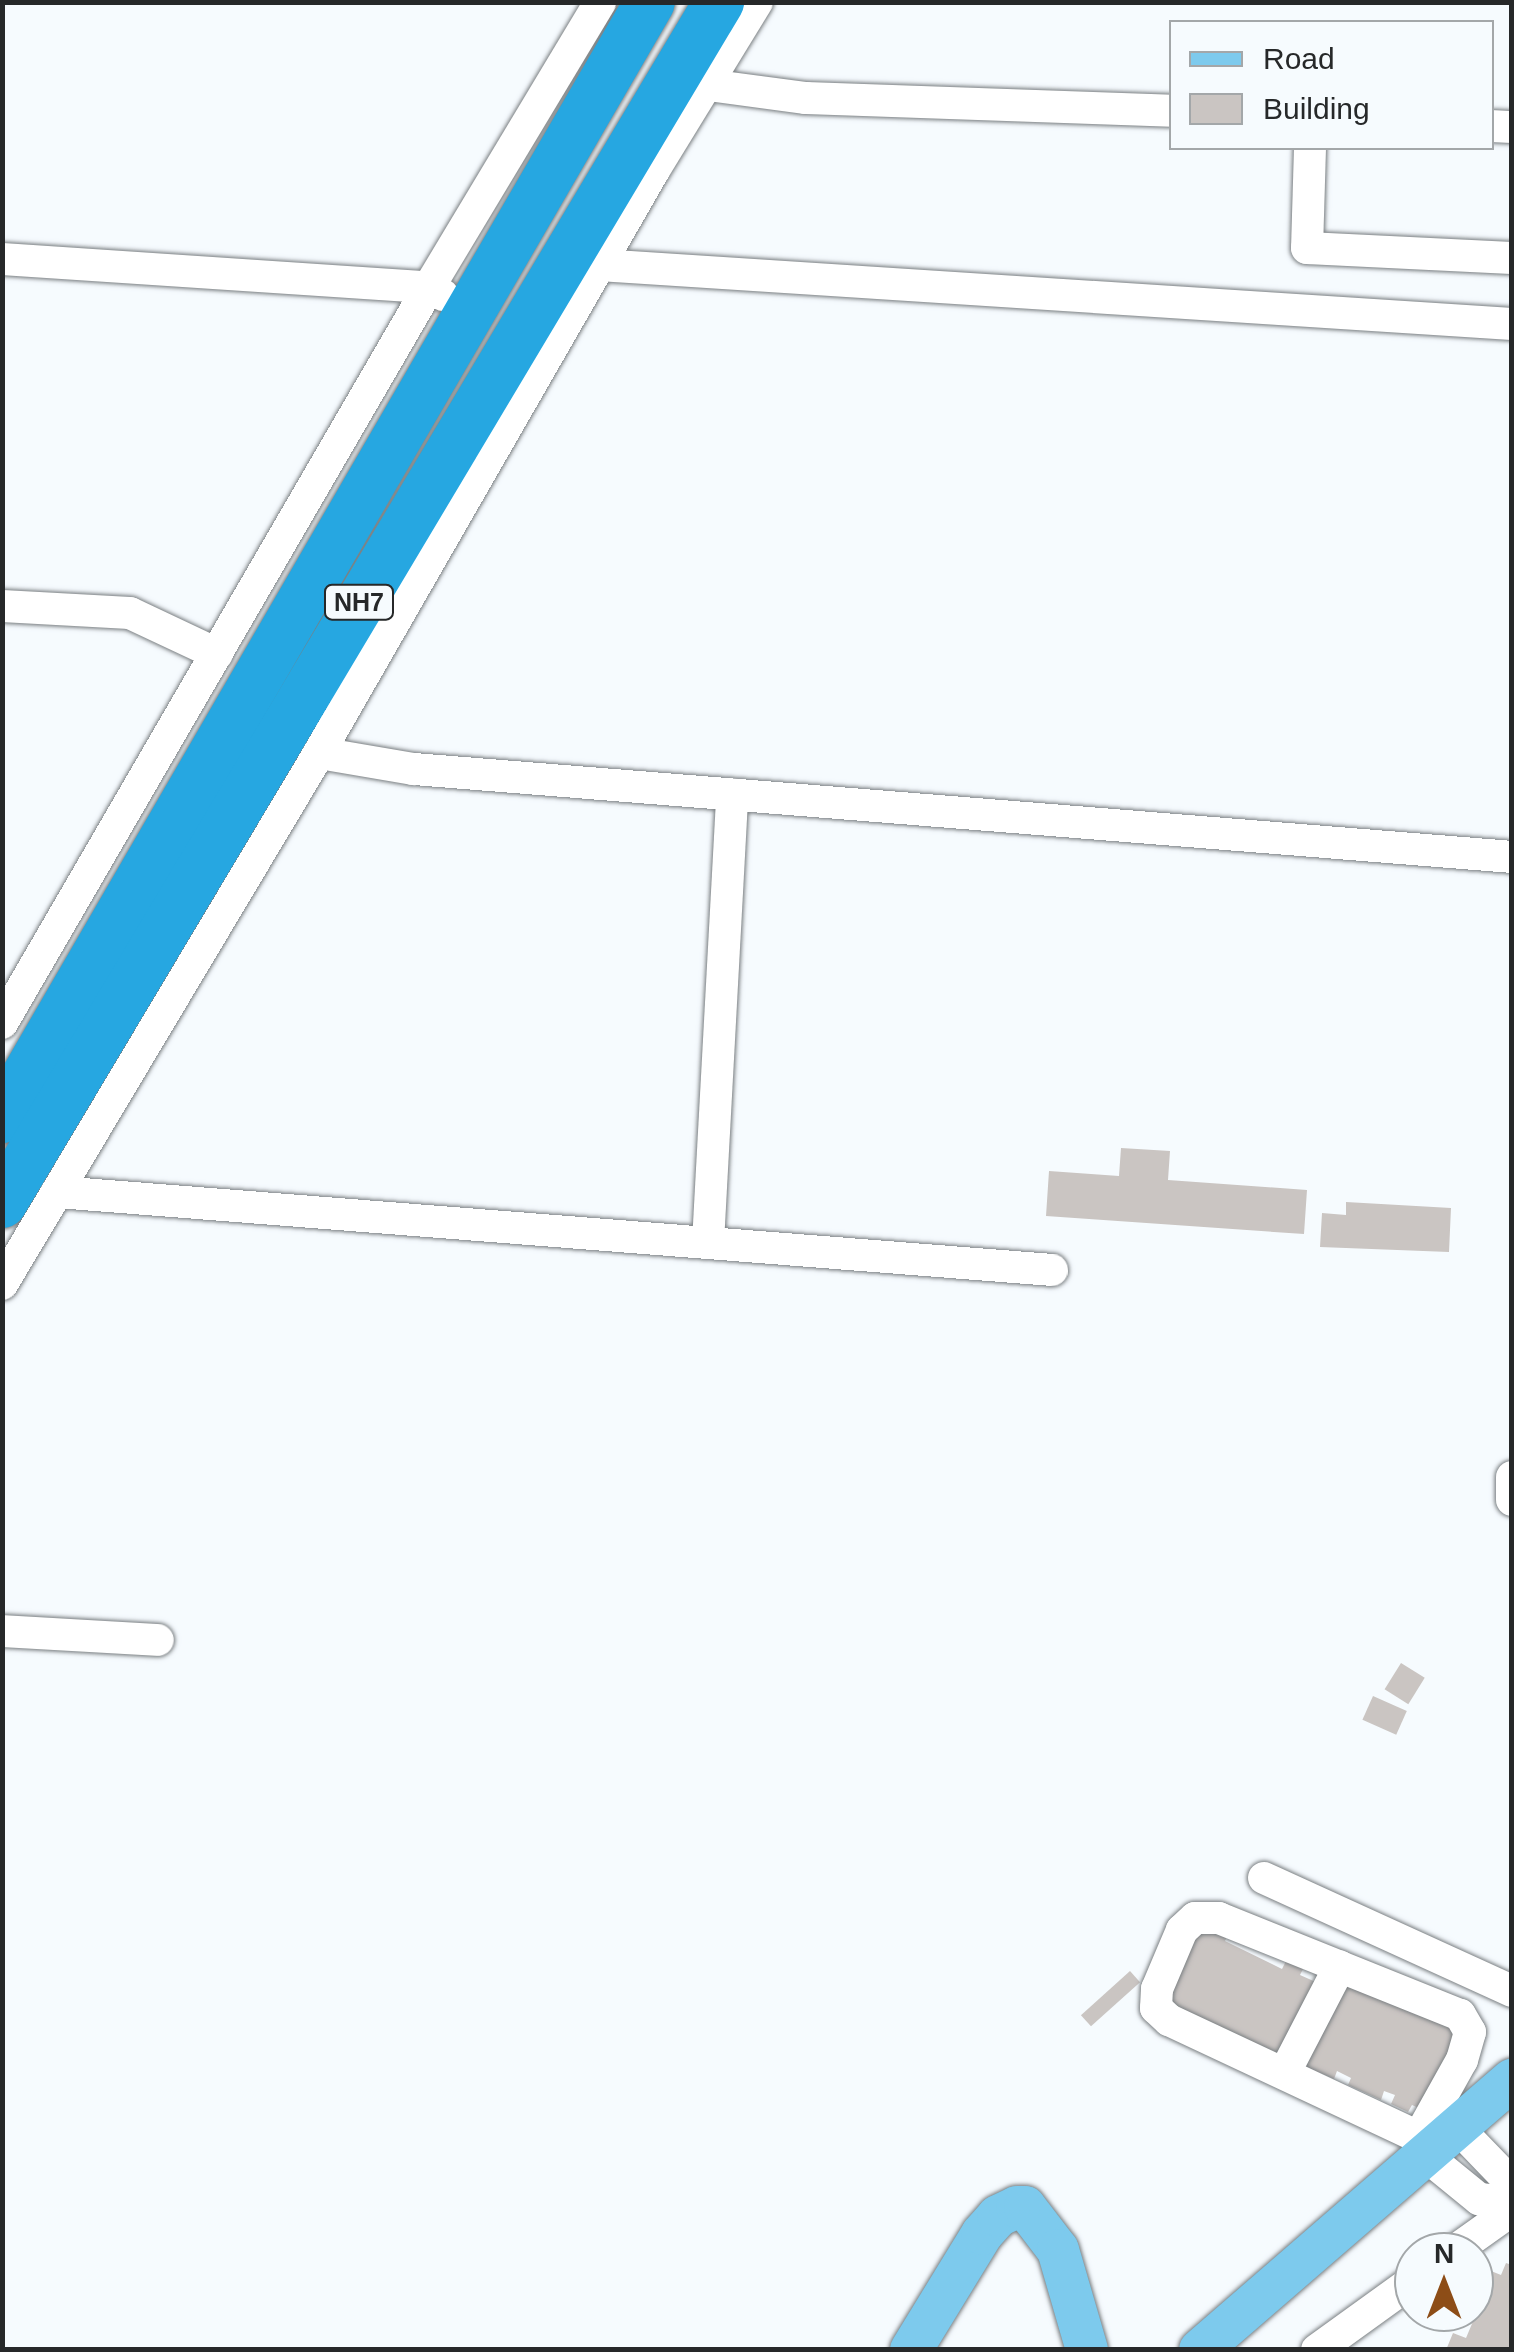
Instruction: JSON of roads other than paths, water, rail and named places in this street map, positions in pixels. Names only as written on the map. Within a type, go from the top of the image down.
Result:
[{"type":"highway","name":"NH7","points":[[2,1118],[650,2]]},
{"type":"highway","name":"NH7","points":[[2,1203],[718,2]]},
{"type":"main road","points":[[1200,2350],[1434,2141],[1512,2080]]},
{"type":"main road","points":[[911,2350],[990,2223],[1006,2210],[1025,2206],[1058,2250],[1087,2350]]},
{"type":"street","points":[[3,1021],[429,287],[600,2]]},
{"type":"street","points":[[2,1284],[318,753],[599,265],[758,2]]},
{"type":"street","points":[[708,85],[806,98],[1169,112]]},
{"type":"street","points":[[1310,150],[1307,248],[1512,258]]},
{"type":"street","points":[[2,259],[429,287],[473,311]]},
{"type":"street","points":[[599,265],[1512,324]]},
{"type":"street","points":[[2,606],[130,613],[217,654]]},
{"type":"street","points":[[318,753],[414,769],[1512,857]]},
{"type":"street","points":[[708,1243],[732,794]]},
{"type":"street","points":[[57,1192],[1052,1270]]},
{"type":"street","points":[[1512,1476],[1512,1500]]},
{"type":"street","points":[[2,1631],[158,1640]]},
{"type":"street","points":[[1264,1878],[1512,1991]]},
{"type":"street","points":[[1434,2141],[1470,2032],[1460,2015],[1219,1918],[1194,1918],[1182,1930],[1156,1990],[1156,2008],[1169,2020],[1434,2141],[1512,2184]]},
{"type":"street","points":[[1285,2072],[1340,1966]]},
{"type":"street","points":[[1434,2141],[1479,2199],[1512,2202]]},
{"type":"street","points":[[1481,2232],[1512,2210]]},
{"type":"street","points":[[1317,2350],[1394,2294]]}]
